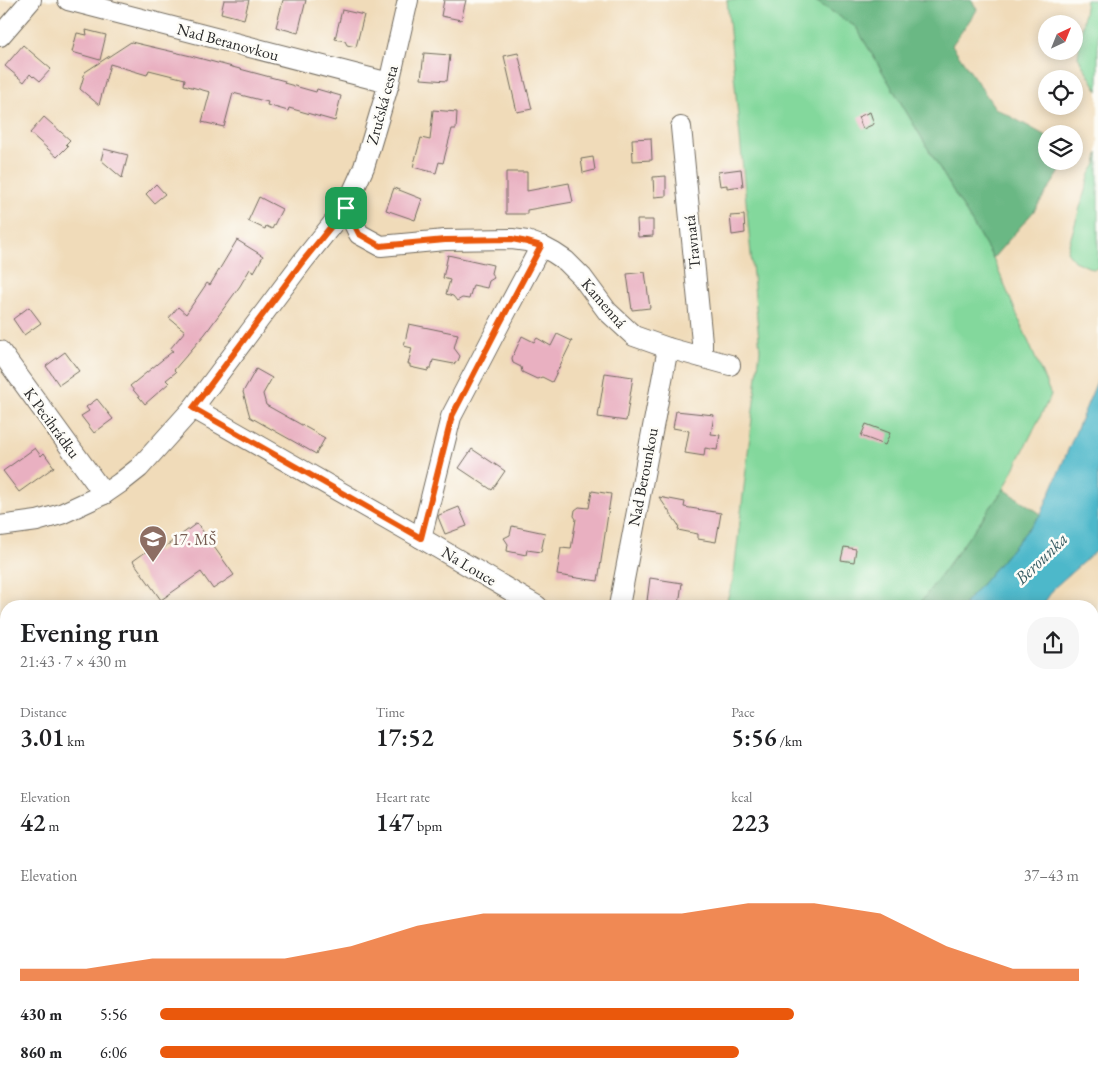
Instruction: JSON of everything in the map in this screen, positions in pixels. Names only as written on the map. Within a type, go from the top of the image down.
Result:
[{"type":"street","points":[[0,36],[31,0]]},
{"type":"street","name":"Nad Beranovkou","points":[[68,0],[388,83]]},
{"type":"street","name":"Zručská cesta","points":[[0,526],[37,521],[61,514],[104,494],[139,468],[193,408],[303,261],[346,208],[364,167],[388,83],[408,0]]},
{"type":"street","name":"Travnatá","points":[[681,127],[702,357]]},
{"type":"street","points":[[346,208],[359,234],[380,246],[445,240],[512,239],[541,246],[452,416],[421,538]]},
{"type":"street","name":"Kamenná","points":[[541,246],[566,261],[582,277],[608,311],[634,336],[668,348],[730,365]]},
{"type":"street","name":"Nad Berounkou","points":[[620,600],[668,348]]},
{"type":"street","name":"K Pecihrádku","points":[[0,351],[104,494]]},
{"type":"street","name":"Na Louce","points":[[193,408],[421,538],[522,600]]},
{"type":"green space","points":[[727,0],[814,0],[856,27],[993,258],[1051,395],[1004,489],[922,600],[727,600],[733,581],[760,350]]},
{"type":"green space","points":[[814,0],[972,0],[977,10],[952,45],[995,108],[1038,132],[1038,170],[1061,170],[1034,211],[993,258],[856,27]]},
{"type":"green space","points":[[1086,0],[1098,0],[1098,91],[1080,60],[1083,60],[1083,21]]},
{"type":"green space","points":[[1098,153],[1098,268],[1093,269],[1074,261],[1067,251]]},
{"type":"green space","points":[[1004,489],[1041,514],[968,600],[922,600]]},
{"type":"water","name":"Berounka","points":[[1098,379],[1098,549],[1055,587],[1046,600],[968,600],[1041,514]]},
{"type":"building","points":[[224,0],[249,0],[244,19],[221,13]]},
{"type":"building","points":[[283,0],[306,0],[298,33],[276,27]]},
{"type":"building","points":[[444,0],[466,0],[461,20],[441,16]]},
{"type":"building","points":[[342,10],[364,15],[356,47],[347,45],[345,41],[335,39]]},
{"type":"building","points":[[86,30],[106,35],[100,60],[72,52],[77,33],[87,35]]},
{"type":"building","points":[[131,42],[285,81],[284,83],[316,92],[317,89],[341,96],[335,121],[289,108],[288,111],[267,105],[268,102],[233,93],[224,127],[202,122],[210,92],[184,85],[185,79],[149,70],[147,75],[110,64],[99,105],[80,89],[85,72]]},
{"type":"building","points":[[23,45],[51,69],[40,81],[30,74],[24,82],[5,66]]},
{"type":"building","points":[[424,53],[450,55],[447,81],[421,79]]},
{"type":"building","points":[[518,53],[532,109],[517,112],[504,56]]},
{"type":"building","points":[[433,110],[457,112],[456,129],[452,129],[443,163],[439,162],[436,173],[413,167],[421,138],[430,140]]},
{"type":"building","points":[[870,112],[874,124],[863,129],[858,117]]},
{"type":"building","points":[[44,117],[70,140],[66,144],[68,146],[57,157],[30,133]]},
{"type":"building","points":[[651,138],[652,160],[633,161],[632,139]]},
{"type":"building","points":[[104,149],[128,155],[122,178],[101,160]]},
{"type":"building","points":[[593,157],[595,170],[583,173],[581,159]]},
{"type":"building","points":[[741,169],[743,186],[727,188],[727,185],[720,186],[718,172]]},
{"type":"building","points":[[506,172],[527,172],[527,191],[569,183],[573,202],[527,210],[527,214],[506,214]]},
{"type":"building","points":[[666,176],[666,196],[654,197],[653,177]]},
{"type":"building","points":[[156,184],[165,194],[154,203],[146,194]]},
{"type":"building","points":[[394,188],[422,199],[415,220],[386,210]]},
{"type":"building","points":[[259,197],[282,209],[272,229],[266,226],[265,229],[248,221]]},
{"type":"building","points":[[744,215],[745,233],[732,235],[730,216]]},
{"type":"building","points":[[637,220],[653,220],[653,236],[638,237]]},
{"type":"building","points":[[237,240],[263,256],[254,272],[250,269],[205,334],[174,370],[176,372],[166,380],[169,383],[145,404],[130,386],[173,351],[170,349],[185,331],[169,318],[178,307],[186,314],[207,283],[210,285]]},
{"type":"building","points":[[448,255],[493,265],[491,273],[494,278],[489,281],[487,288],[473,285],[469,299],[462,298],[457,301],[453,296],[446,294],[450,280],[443,278]]},
{"type":"building","points":[[645,272],[650,308],[632,310],[627,274]]},
{"type":"building","points":[[29,307],[41,323],[24,335],[13,319]]},
{"type":"building","points":[[409,324],[458,334],[454,348],[460,356],[458,361],[454,364],[433,360],[431,369],[428,369],[428,371],[410,367],[410,364],[408,364],[412,348],[404,346]]},
{"type":"building","points":[[557,334],[572,341],[552,382],[542,377],[537,379],[522,372],[521,367],[513,363],[512,358],[522,336],[534,342],[537,338],[551,346]]},
{"type":"building","points":[[65,352],[79,371],[59,385],[46,366]]},
{"type":"building","points":[[256,369],[272,378],[263,394],[266,405],[325,438],[316,454],[250,417],[243,392]]},
{"type":"building","points":[[605,373],[633,377],[626,421],[598,417]]},
{"type":"building","points":[[97,399],[113,419],[94,433],[81,416],[89,411],[86,407]]},
{"type":"building","points":[[676,411],[714,415],[711,434],[720,435],[717,450],[705,448],[704,456],[685,453],[689,431],[673,428]]},
{"type":"building","points":[[866,424],[890,433],[885,445],[861,436]]},
{"type":"building","points":[[35,448],[41,456],[44,453],[54,467],[19,492],[3,471]]},
{"type":"building","points":[[472,449],[505,471],[492,490],[459,468]]},
{"type":"building","points":[[592,491],[611,494],[598,581],[557,575],[561,548],[571,549],[576,519],[574,516],[575,510],[579,507],[589,508]]},
{"type":"building","points":[[659,497],[685,502],[684,507],[721,513],[716,542],[698,539],[698,534],[678,530],[679,526]]},
{"type":"building","points":[[459,507],[467,526],[445,534],[438,517],[439,515]]},
{"type":"building","name":"17. MŠ","points":[[197,523],[234,575],[213,589],[201,572],[161,600],[133,561],[154,546],[158,552]]},
{"type":"building","points":[[512,526],[545,533],[541,552],[527,550],[526,555],[507,551],[508,544],[504,538],[510,535]]},
{"type":"building","points":[[844,547],[856,549],[854,562],[841,560]]},
{"type":"building","points":[[650,578],[682,583],[680,600],[647,600]]},
{"type":"place","name":"17. MŠ","points":[[153,563]]},
{"type":"route","points":[[346,208],[359,234],[380,246],[445,240],[512,239],[541,246],[452,416],[421,538],[193,408],[303,261],[346,208]]}]
